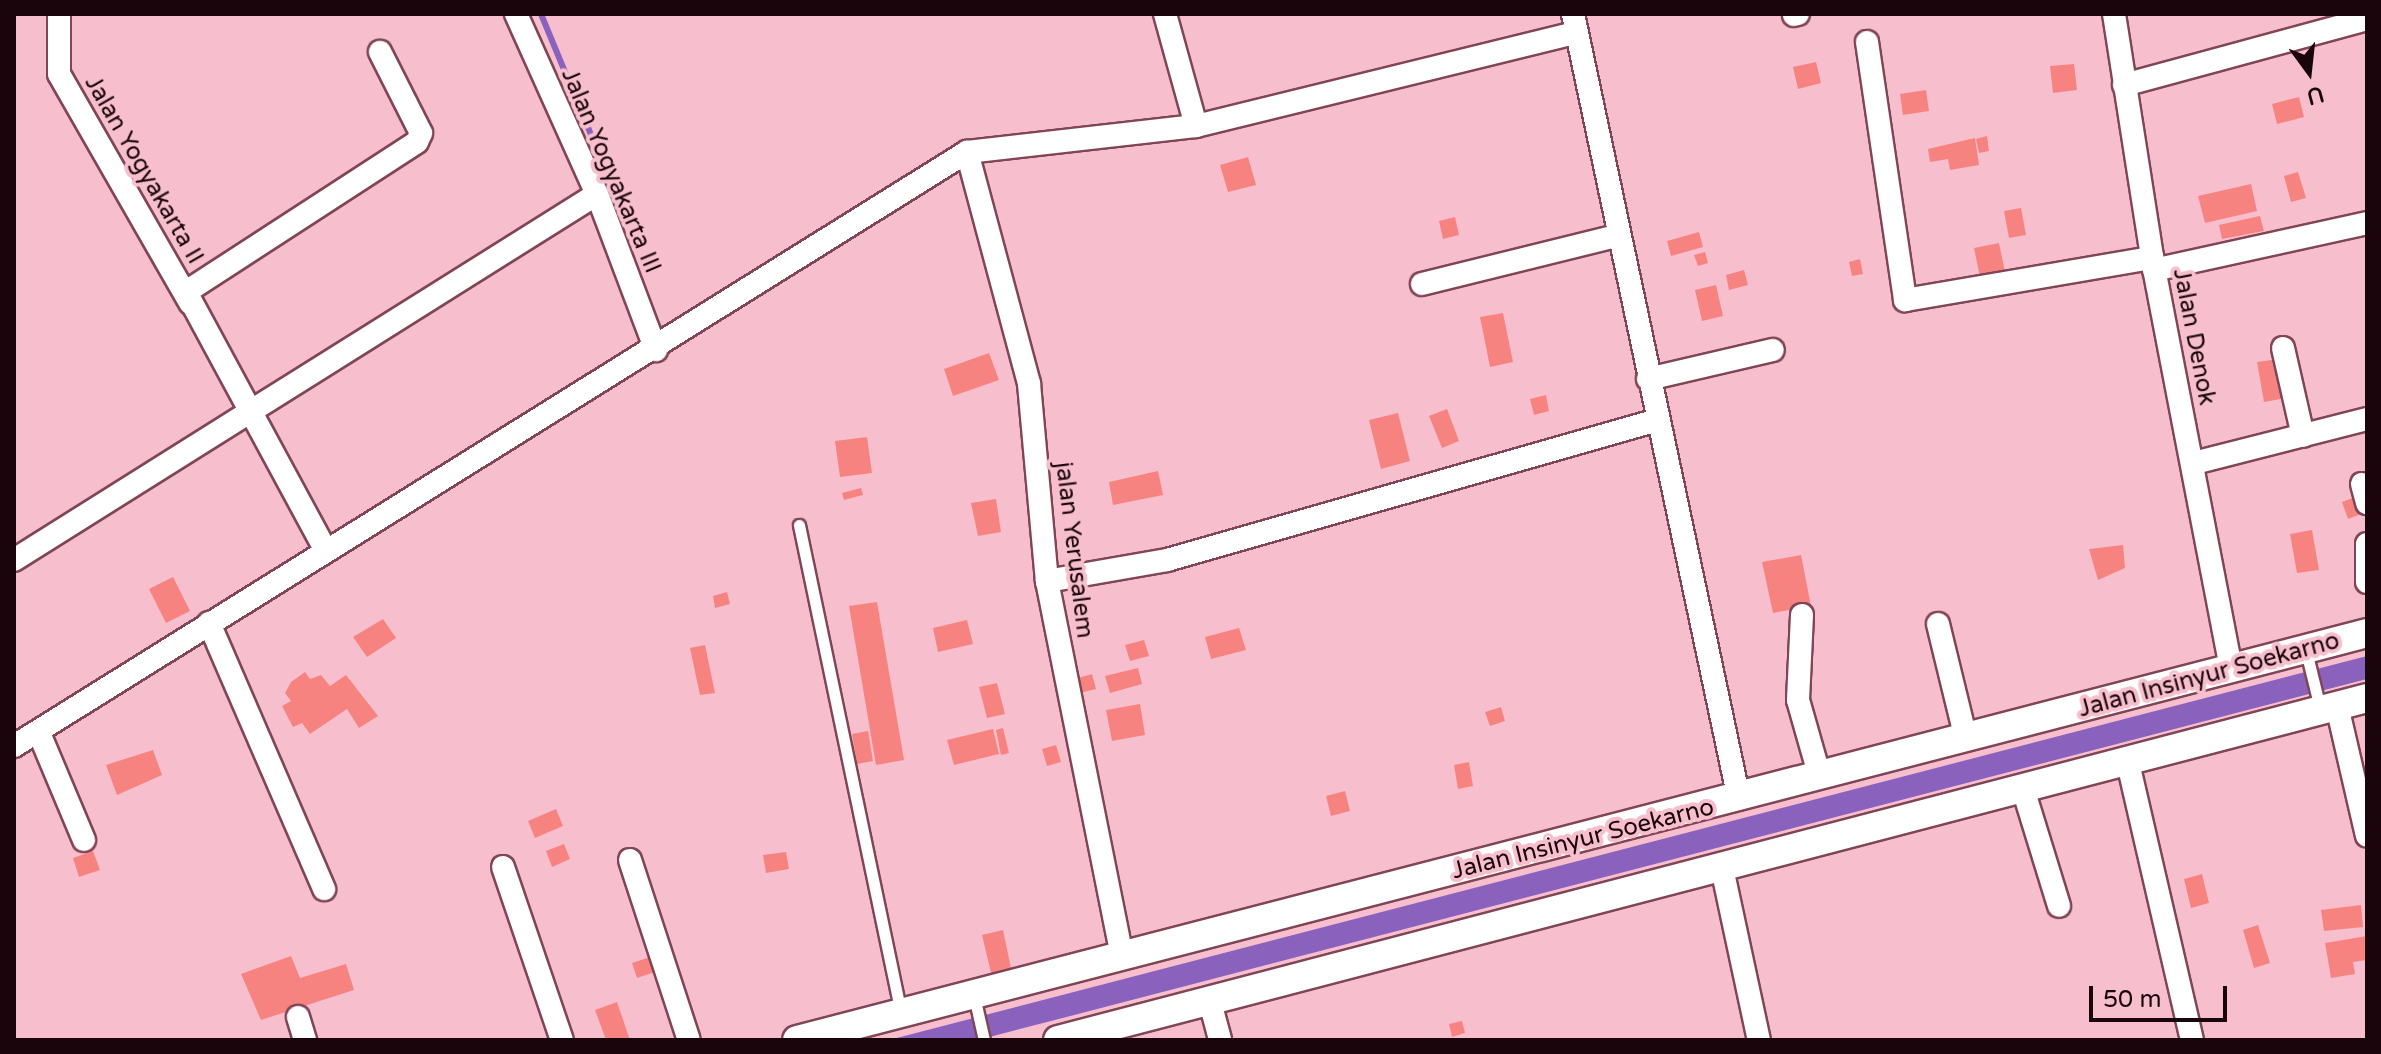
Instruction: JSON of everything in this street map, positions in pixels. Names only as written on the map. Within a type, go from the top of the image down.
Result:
[{"type":"street","name":"Jalan Yogyakarta II","points":[[59,14],[59,74],[190,303],[246,413],[325,549]]},
{"type":"street","name":"Jalan Yogyakarta III","points":[[516,14],[597,194],[656,350]]},
{"type":"street","points":[[1165,14],[1196,126]]},
{"type":"street","name":"Jalan Denok","points":[[2114,14],[2153,264],[2194,463],[2231,669]]},
{"type":"street","points":[[2124,85],[2367,19]]},
{"type":"street","points":[[14,746],[325,549],[656,350],[967,152],[1196,126],[1574,23],[1654,421],[1739,799]]},
{"type":"street","points":[[1867,42],[1905,300],[2153,264],[2367,223]]},
{"type":"street","points":[[190,303],[190,287],[417,142],[421,133],[380,52]]},
{"type":"street","name":"jalan Yerusalem","points":[[967,152],[1029,384],[1047,581],[1122,957]]},
{"type":"street","points":[[14,560],[597,194]]},
{"type":"street","points":[[1422,284],[1616,236]]},
{"type":"street","points":[[2283,348],[2303,436]]},
{"type":"street","points":[[1648,379],[1773,350]]},
{"type":"street","points":[[2194,463],[2367,419]]},
{"type":"street","points":[[1047,581],[1167,560],[1654,421]]},
{"type":"street","points":[[2367,544],[2367,582]]},
{"type":"street","points":[[1802,615],[1798,700],[1820,777]]},
{"type":"street","points":[[209,623],[324,889]]},
{"type":"street","points":[[1938,624],[1966,739]]},
{"type":"street","name":"Jalan Insinyur Soekarno","points":[[797,1040],[901,1014],[976,1006],[1122,957],[2231,669],[2308,661],[2367,633]]},
{"type":"street","points":[[1058,1040],[2024,792],[2324,703],[2367,698]]},
{"type":"street","points":[[2324,703],[2367,836]]},
{"type":"street","points":[[39,733],[84,840]]},
{"type":"street","points":[[2128,763],[2192,1040]]},
{"type":"street","points":[[2024,792],[2059,906]]},
{"type":"street","points":[[630,860],[689,1040]]},
{"type":"street","points":[[503,867],[562,1040]]},
{"type":"street","points":[[1722,868],[1759,1040]]},
{"type":"street","points":[[1210,1002],[1220,1040]]},
{"type":"street","points":[[298,1017],[305,1040]]},
{"type":"lane","points":[[799,525],[901,1014]]},
{"type":"lane","points":[[2308,661],[2324,703]]},
{"type":"lane","points":[[976,1006],[984,1039]]},
{"type":"shaded area","points":[[2367,656],[2367,679],[978,1040],[889,1040]]},
{"type":"building","points":[[1816,62],[1821,83],[1798,89],[1793,67]]},
{"type":"building","points":[[2074,64],[2077,90],[2053,93],[2050,66]]},
{"type":"building","points":[[1926,90],[1929,111],[1903,115],[1900,94]]},
{"type":"building","points":[[2299,97],[2304,117],[2277,124],[2272,104]]},
{"type":"building","points":[[1987,136],[1989,151],[1979,153],[1976,139]]},
{"type":"building","points":[[1975,138],[1979,165],[1950,170],[1948,159],[1930,162],[1928,149]]},
{"type":"building","points":[[1248,157],[1256,185],[1228,192],[1220,165]]},
{"type":"building","points":[[2298,172],[2306,198],[2291,202],[2284,176]]},
{"type":"building","points":[[2251,184],[2257,211],[2205,223],[2198,196]]},
{"type":"building","points":[[2021,208],[2026,235],[2009,238],[2004,211]]},
{"type":"building","points":[[2260,216],[2264,231],[2222,239],[2219,225]]},
{"type":"building","points":[[1455,217],[1459,235],[1443,239],[1439,221]]},
{"type":"building","points":[[1699,232],[1703,247],[1671,256],[1667,241]]},
{"type":"building","points":[[1999,243],[2005,272],[1980,277],[1974,248]]},
{"type":"building","points":[[1705,252],[1708,263],[1698,266],[1694,255]]},
{"type":"building","points":[[1860,259],[1863,274],[1852,276],[1849,262]]},
{"type":"building","points":[[1744,270],[1748,285],[1729,290],[1726,275]]},
{"type":"building","points":[[1716,285],[1723,316],[1702,321],[1695,290]]},
{"type":"building","points":[[1503,313],[1513,362],[1490,367],[1480,317]]},
{"type":"building","points":[[989,353],[999,380],[953,396],[944,369]]},
{"type":"building","points":[[2279,359],[2286,398],[2264,402],[2257,362]]},
{"type":"building","points":[[1546,395],[1549,411],[1534,415],[1530,399]]},
{"type":"building","points":[[1447,409],[1459,441],[1442,448],[1429,416]]},
{"type":"building","points":[[1398,413],[1410,461],[1381,469],[1369,420]]},
{"type":"building","points":[[867,437],[872,473],[840,477],[835,441]]},
{"type":"building","points":[[1158,471],[1163,495],[1113,505],[1109,482]]},
{"type":"building","points":[[861,488],[863,495],[844,500],[842,493]]},
{"type":"building","points":[[2355,497],[2361,514],[2348,519],[2342,502]]},
{"type":"building","points":[[996,499],[1001,532],[978,536],[971,503]]},
{"type":"building","points":[[2312,530],[2319,570],[2297,573],[2290,534]]},
{"type":"building","points":[[2123,545],[2125,568],[2098,580],[2089,549]]},
{"type":"building","points":[[1801,555],[1811,606],[1773,613],[1762,562]]},
{"type":"building","points":[[173,577],[190,611],[166,623],[149,589]]},
{"type":"building","points":[[727,592],[730,604],[715,608],[713,596]]},
{"type":"building","points":[[877,602],[904,760],[876,765],[849,606]]},
{"type":"building","points":[[383,619],[396,638],[367,657],[353,637]]},
{"type":"building","points":[[967,620],[973,644],[938,652],[933,628]]},
{"type":"building","points":[[1239,628],[1246,650],[1211,659],[1205,637]]},
{"type":"building","points":[[1144,640],[1149,656],[1130,661],[1125,645]]},
{"type":"building","points":[[705,645],[715,693],[700,695],[690,648]]},
{"type":"building","points":[[1138,668],[1142,684],[1110,693],[1105,676]]},
{"type":"building","points":[[305,672],[310,679],[321,675],[330,686],[346,675],[378,716],[359,728],[347,709],[310,734],[302,723],[293,727],[282,706],[291,701],[285,693],[291,682]]},
{"type":"building","points":[[1092,674],[1096,689],[1075,694],[1071,680]]},
{"type":"building","points":[[997,683],[1005,714],[987,718],[979,687]]},
{"type":"building","points":[[1140,704],[1145,735],[1112,741],[1106,710]]},
{"type":"building","points":[[1501,707],[1505,721],[1490,726],[1485,712]]},
{"type":"building","points":[[1003,728],[1009,753],[1001,755],[996,730]]},
{"type":"building","points":[[993,729],[999,754],[954,765],[947,740]]},
{"type":"building","points":[[868,731],[873,761],[857,764],[852,734]]},
{"type":"building","points":[[1056,745],[1061,762],[1047,766],[1042,749]]},
{"type":"building","points":[[153,750],[162,775],[117,795],[106,765]]},
{"type":"building","points":[[1469,762],[1473,786],[1458,789],[1454,765]]},
{"type":"building","points":[[1345,791],[1350,811],[1331,816],[1326,796]]},
{"type":"building","points":[[556,809],[563,826],[535,838],[528,821]]},
{"type":"building","points":[[564,844],[570,859],[552,867],[546,851]]},
{"type":"building","points":[[93,851],[100,870],[79,877],[73,858]]},
{"type":"building","points":[[786,852],[789,869],[766,873],[763,855]]},
{"type":"building","points":[[2202,874],[2209,903],[2191,908],[2184,879]]},
{"type":"building","points":[[2361,905],[2363,927],[2324,931],[2321,910]]},
{"type":"building","points":[[2258,925],[2270,963],[2254,968],[2243,930]]},
{"type":"building","points":[[1003,930],[1012,973],[992,977],[982,935]]},
{"type":"building","points":[[2367,936],[2367,960],[2353,962],[2355,974],[2331,978],[2325,943]]},
{"type":"building","points":[[291,956],[300,978],[346,964],[354,990],[261,1020],[241,974]]},
{"type":"building","points":[[653,956],[658,971],[637,978],[632,963]]},
{"type":"building","points":[[617,1002],[630,1040],[606,1040],[595,1010]]},
{"type":"building","points":[[1462,1021],[1465,1033],[1452,1037],[1449,1024]]},
{"type":"waterway","points":[[541,14],[612,185]]}]
